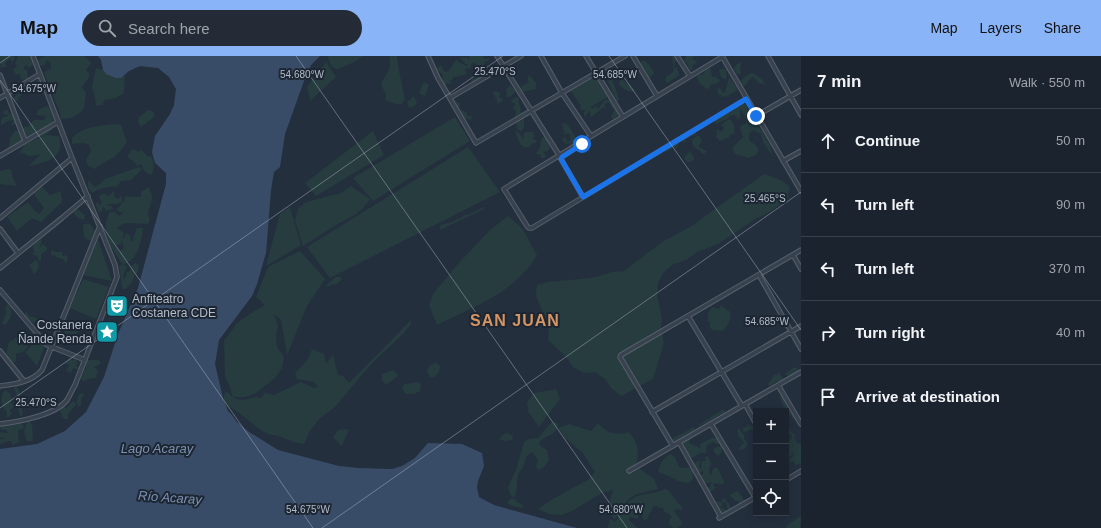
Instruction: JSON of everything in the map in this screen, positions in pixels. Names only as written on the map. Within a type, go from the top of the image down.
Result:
[{"type":"street","points":[[0,424],[27,420],[62,405],[67,400],[85,360],[118,277],[100,226],[33,56]]},
{"type":"street","points":[[428,56],[476,143],[625,56]]},
{"type":"street","points":[[497,56],[558,155]]},
{"type":"street","points":[[450,98],[521,56]]},
{"type":"street","points":[[541,56],[562,93],[591,136]]},
{"type":"street","points":[[586,56],[623,117]]},
{"type":"street","points":[[633,56],[657,96]]},
{"type":"street","points":[[677,56],[690,76]]},
{"type":"street","points":[[746,99],[532,228],[529,228],[504,189],[722,56],[801,191]]},
{"type":"street","points":[[768,56],[801,115]]},
{"type":"street","points":[[0,98],[40,74]]},
{"type":"street","points":[[0,75],[25,141]]},
{"type":"street","points":[[756,116],[801,90]]},
{"type":"street","points":[[0,156],[58,122]]},
{"type":"street","points":[[583,140],[582,144],[561,159],[583,197]]},
{"type":"street","points":[[783,161],[801,151]]},
{"type":"street","points":[[0,218],[72,158]]},
{"type":"street","points":[[0,268],[88,196]]},
{"type":"street","points":[[0,386],[24,381],[37,375],[42,370],[50,346],[100,226]]},
{"type":"street","points":[[0,229],[18,253]]},
{"type":"street","points":[[673,446],[620,357],[621,355],[801,250]]},
{"type":"street","points":[[793,255],[801,269]]},
{"type":"street","points":[[759,275],[801,350]]},
{"type":"street","points":[[0,290],[47,345],[85,360]]},
{"type":"street","points":[[688,316],[753,419]]},
{"type":"street","points":[[652,412],[801,326]]},
{"type":"street","points":[[0,351],[24,381]]},
{"type":"street","points":[[629,471],[801,372]]},
{"type":"street","points":[[778,385],[801,424]]},
{"type":"street","points":[[711,424],[753,494]]},
{"type":"street","points":[[679,442],[720,518],[753,498]]},
{"type":"street","points":[[789,477],[801,471]]},
{"type":"green space","points":[[0,56],[14,56],[15,58],[12,63],[10,59],[5,63],[7,66],[1,68]]},
{"type":"green space","points":[[18,56],[34,56],[33,65],[29,68],[26,65],[24,67],[24,69],[27,70],[28,79],[21,80],[20,74],[16,75],[13,69],[17,66],[15,63]]},
{"type":"green space","points":[[45,56],[85,56],[91,63],[86,70],[89,73],[89,77],[82,87],[86,93],[84,108],[81,112],[71,118],[61,119],[44,73],[51,69],[51,64],[47,60],[44,66],[39,65],[38,60]]},
{"type":"green space","points":[[328,56],[364,56],[354,62],[336,69],[331,65]]},
{"type":"green space","points":[[389,56],[397,56],[405,99],[402,104],[396,104],[385,100],[386,95],[381,84],[390,65]]},
{"type":"green space","points":[[469,56],[483,56],[484,59],[490,59],[484,63],[485,67],[482,65],[478,66],[474,63],[471,64],[471,68],[465,69],[467,74],[455,77],[453,76],[453,79],[450,81],[452,83],[445,85],[442,82],[442,74],[436,69],[441,65],[444,72],[449,71],[456,60],[467,66],[468,64],[465,64],[461,58],[463,57],[464,59],[466,57],[470,60]]},
{"type":"green space","points":[[672,56],[675,56],[677,61],[674,63],[679,75],[668,83],[665,81],[666,77],[674,71]]},
{"type":"green space","points":[[686,56],[695,56],[692,58],[693,60],[697,61],[692,66],[693,69],[691,70],[688,67],[688,64],[684,61]]},
{"type":"green space","points":[[643,60],[649,65],[654,73],[650,78],[641,65]]},
{"type":"green space","points":[[326,62],[336,77],[310,101],[307,87]]},
{"type":"green space","points":[[742,62],[740,68],[741,73],[739,75],[736,73],[734,68],[737,64]]},
{"type":"green space","points":[[96,68],[103,70],[106,74],[112,73],[125,76],[124,93],[116,98],[105,100],[102,105],[96,106],[92,87]]},
{"type":"green space","points":[[710,68],[712,77],[714,76],[720,80],[717,84],[711,84],[708,89],[700,84],[697,77]]},
{"type":"green space","points":[[485,69],[487,70],[486,74],[473,82],[471,81],[477,77],[478,74],[479,76],[482,73],[479,72]]},
{"type":"green space","points":[[720,69],[727,70],[726,79],[721,77],[719,71]]},
{"type":"green space","points":[[751,73],[759,77],[765,84],[759,83],[753,77],[744,86],[741,85],[742,79]]},
{"type":"green space","points":[[529,75],[536,83],[536,89],[521,92],[519,89],[529,82],[527,80]]},
{"type":"green space","points":[[595,77],[608,97],[590,107],[593,109],[595,106],[599,108],[605,100],[610,100],[619,113],[616,118],[613,119],[611,117],[614,110],[608,102],[605,104],[605,110],[604,107],[591,117],[590,111],[585,116],[584,112],[586,110],[582,110],[580,108],[581,106],[571,91]]},
{"type":"green space","points":[[729,77],[738,90],[725,97],[718,94],[717,89],[720,88],[723,93],[725,92]]},
{"type":"green space","points":[[38,79],[41,80],[42,86],[45,89],[37,94],[35,89],[31,86],[34,85]]},
{"type":"green space","points":[[611,79],[615,86],[619,100],[617,102],[608,81]]},
{"type":"green space","points":[[621,79],[632,86],[635,91],[628,91],[622,87],[619,84]]},
{"type":"green space","points":[[424,82],[429,85],[425,96],[419,93]]},
{"type":"green space","points":[[510,85],[516,91],[508,97],[506,96],[506,90]]},
{"type":"green space","points":[[21,90],[24,91],[24,94],[21,95],[17,101],[14,101],[13,99]]},
{"type":"green space","points":[[496,91],[500,93],[499,97],[502,98],[503,101],[497,104],[495,95],[492,94]]},
{"type":"green space","points":[[414,96],[417,102],[415,106],[409,108],[407,102]]},
{"type":"green space","points":[[518,97],[521,113],[527,110],[529,111],[529,114],[524,117],[524,128],[521,131],[517,129],[517,121],[514,120],[516,111],[513,109],[515,104],[511,101]]},
{"type":"green space","points":[[451,100],[460,103],[459,109],[466,112],[468,116],[472,116],[471,120],[465,118],[464,120],[456,114]]},
{"type":"green space","points":[[739,102],[740,107],[742,102],[746,105],[770,145],[772,152],[771,154],[763,142],[761,134],[753,130],[749,134],[749,140],[758,148],[756,155],[748,158],[734,153],[733,147],[743,137],[740,128],[746,123],[745,117],[740,108],[740,117],[738,119],[736,119],[737,116],[731,115],[727,119],[716,124],[714,120],[733,108],[732,105]]},
{"type":"green space","points":[[48,106],[54,114],[55,119],[51,123],[53,128],[47,134],[39,137],[34,138],[32,135],[30,137],[27,136],[30,141],[26,144],[45,135],[59,136],[60,149],[53,158],[48,161],[29,166],[40,155],[28,156],[24,153],[19,154],[25,144],[8,153],[10,138],[15,131],[18,131],[26,126],[28,127],[34,120],[44,120],[46,116],[36,115],[38,110]]},
{"type":"green space","points":[[5,110],[8,110],[9,114],[18,114],[19,129],[17,128],[16,124],[11,125],[14,120],[1,125],[3,117],[7,117],[8,115],[3,114]]},
{"type":"green space","points":[[148,110],[153,111],[155,116],[141,127],[138,122],[139,117]]},
{"type":"green space","points":[[455,117],[470,141],[373,201],[353,178]]},
{"type":"green space","points":[[729,119],[733,123],[735,134],[731,134],[729,137],[720,141],[716,137],[716,131],[717,129],[719,131],[723,131],[724,127],[721,125]]},
{"type":"green space","points":[[564,123],[568,125],[577,140],[570,146],[569,143],[566,144],[562,140],[563,137],[566,138],[567,142],[571,140],[568,133],[563,134],[565,132],[563,130],[563,126],[561,125]]},
{"type":"green space","points":[[115,124],[121,125],[127,142],[114,157],[95,169],[88,166],[86,160],[91,151],[89,145],[84,143],[72,144],[72,138],[76,134],[86,129]]},
{"type":"green space","points":[[373,131],[384,155],[316,196],[305,183]]},
{"type":"green space","points":[[517,131],[524,139],[523,135],[526,132],[533,132],[535,137],[533,137],[533,139],[537,141],[531,144],[531,146],[525,148],[520,144],[515,132]]},
{"type":"green space","points":[[695,132],[697,134],[686,139],[683,143],[682,141],[679,143],[677,148],[673,148],[665,152],[663,151]]},
{"type":"green space","points":[[699,136],[702,140],[699,146],[700,148],[707,151],[704,154],[693,146],[692,140]]},
{"type":"green space","points":[[543,137],[545,137],[550,149],[546,152],[543,151],[546,157],[541,158],[541,155],[536,153],[540,148]]},
{"type":"green space","points":[[468,147],[500,192],[330,278],[307,247]]},
{"type":"green space","points":[[132,149],[136,150],[137,152],[142,150],[148,157],[151,156],[154,165],[152,174],[149,175],[144,171],[141,164],[137,166],[127,157]]},
{"type":"green space","points":[[690,151],[695,159],[691,162],[687,162],[684,158]]},
{"type":"green space","points":[[139,167],[142,169],[131,180],[121,181],[117,187],[104,188],[92,193],[88,188],[88,180],[95,187],[105,179]]},
{"type":"green space","points":[[9,169],[12,171],[12,176],[17,186],[0,184],[0,171]]},
{"type":"green space","points":[[764,174],[781,180],[790,187],[787,199],[768,213],[757,218],[718,244],[697,252],[686,260],[672,265],[663,273],[658,283],[657,295],[662,318],[661,329],[664,343],[653,379],[621,396],[611,388],[605,379],[595,372],[584,373],[573,367],[566,357],[548,340],[549,328],[536,296],[537,285],[548,282],[591,278],[613,272],[624,271],[662,242],[690,227]]},
{"type":"green space","points":[[41,186],[50,195],[61,191],[62,202],[41,222],[32,218],[17,231],[7,217],[28,202],[39,214],[44,208],[33,193]]},
{"type":"green space","points":[[351,186],[370,199],[366,205],[353,216],[303,246],[295,220],[298,209],[306,202],[341,193]]},
{"type":"green space","points":[[149,187],[152,197],[148,211],[150,219],[148,224],[125,223],[117,228],[124,233],[122,240],[127,233],[131,237],[130,241],[132,241],[137,228],[143,228],[138,250],[132,259],[123,265],[108,240],[106,233],[107,219],[110,212],[115,212],[119,216],[123,213],[117,209],[124,201],[125,196],[141,197],[141,192]],"holes":[[[122,240],[124,248],[119,252],[116,245],[121,244]]]},
{"type":"green space","points":[[113,191],[115,193],[114,196],[117,199],[122,196],[122,202],[117,204],[107,204],[109,206],[111,205],[113,209],[105,211],[105,208],[103,207],[102,211],[99,213],[96,204],[97,202],[100,205],[102,203],[99,197],[102,194],[109,196]]},
{"type":"green space","points":[[290,207],[301,245],[266,266],[280,214]]},
{"type":"green space","points":[[484,207],[485,208],[480,211],[440,230],[440,226],[459,218],[460,219],[464,215],[468,215]]},
{"type":"green space","points":[[77,209],[85,216],[84,219],[79,218],[73,212]]},
{"type":"green space","points":[[508,216],[522,228],[537,255],[535,259],[521,275],[499,294],[437,325],[429,305],[433,294],[457,265],[490,230]]},
{"type":"green space","points":[[83,224],[90,224],[96,233],[93,240],[88,240],[84,237]]},
{"type":"green space","points":[[37,239],[41,239],[42,242],[39,247],[43,244],[47,248],[47,250],[41,254],[41,261],[39,261],[37,256],[32,254],[35,251],[33,250],[33,246]]},
{"type":"green space","points":[[98,239],[112,281],[83,275]]},
{"type":"green space","points":[[52,250],[54,252],[62,252],[63,256],[66,255],[68,258],[67,262],[65,263],[63,259],[56,257],[55,255],[52,256]]},
{"type":"green space","points":[[300,251],[325,279],[307,306],[287,355],[281,320],[274,314],[278,325],[276,335],[277,347],[284,357],[282,368],[275,378],[256,393],[245,397],[233,397],[225,376],[224,341],[237,323],[265,305],[256,297],[268,267]]},
{"type":"green space","points":[[36,260],[39,267],[34,275],[32,272],[33,270],[29,265]]},
{"type":"green space","points":[[136,263],[139,265],[138,272],[135,274],[131,284],[124,290],[119,267],[121,265],[127,266],[123,276],[124,279],[127,275],[126,273],[129,271],[130,272],[131,266]]},
{"type":"green space","points":[[336,277],[341,277],[341,280],[337,284],[328,287],[326,285]]},
{"type":"green space","points":[[83,279],[109,287],[96,319],[70,308]]},
{"type":"green space","points":[[8,304],[11,309],[11,315],[5,325],[2,323],[6,314],[5,307]]},
{"type":"green space","points":[[721,305],[730,312],[730,320],[728,325],[722,331],[713,330],[710,328],[708,313],[713,307],[719,309]]},
{"type":"green space","points":[[26,311],[29,316],[40,319],[33,323],[26,317]]},
{"type":"green space","points":[[411,320],[411,324],[403,334],[371,364],[334,408],[320,418],[310,431],[304,444],[268,434],[240,413],[225,406],[223,401],[225,392],[229,393],[236,399],[243,400],[258,397],[261,398],[265,393],[274,395],[301,382],[314,388],[318,387],[314,382],[297,379],[295,373],[308,359],[312,349],[324,354],[327,363],[333,355],[338,375],[343,376],[349,383]]},
{"type":"green space","points":[[65,322],[77,326],[78,330],[75,336],[76,338],[71,344],[57,338],[59,335],[63,335],[65,333],[63,330],[65,328]]},
{"type":"green space","points":[[22,337],[28,347],[21,353],[16,353],[16,361],[13,363],[6,355],[9,342],[16,338]]},
{"type":"green space","points":[[38,339],[45,345],[37,366],[25,352]]},
{"type":"green space","points":[[70,358],[72,360],[75,359],[78,362],[76,366],[80,368],[79,370],[73,368],[71,373],[66,371],[69,365],[65,363]]},
{"type":"green space","points":[[89,360],[99,360],[101,364],[94,367],[98,371],[96,378],[84,381],[81,380],[84,370],[86,369],[86,362]]},
{"type":"green space","points":[[436,363],[440,366],[439,372],[434,377],[430,377],[427,372],[429,366]]},
{"type":"green space","points":[[794,367],[799,371],[791,376],[784,375]]},
{"type":"green space","points":[[393,370],[398,376],[386,385],[382,380],[382,374]]},
{"type":"green space","points":[[780,372],[780,376],[784,378],[783,380],[777,381],[770,386],[768,384],[774,375]]},
{"type":"green space","points":[[419,382],[421,385],[420,391],[414,394],[406,394],[402,389],[404,384]]},
{"type":"green space","points":[[17,386],[23,403],[21,405],[23,415],[20,416],[17,403],[19,402],[14,388]]},
{"type":"green space","points":[[556,389],[560,399],[539,427],[529,413],[527,403],[534,393]]},
{"type":"green space","points":[[6,390],[11,395],[11,404],[16,406],[11,409],[10,411],[12,413],[9,417],[7,417],[7,412],[3,408],[2,403],[3,392]]},
{"type":"green space","points":[[82,393],[84,395],[81,399],[81,406],[79,407],[77,404],[78,396]]},
{"type":"green space","points":[[783,394],[795,417],[795,420],[789,415],[789,408],[785,408],[780,395]]},
{"type":"green space","points":[[73,401],[77,404],[68,414],[68,419],[64,419],[60,412],[62,406],[66,408]]},
{"type":"green space","points":[[722,410],[725,410],[725,412],[698,427],[700,424]]},
{"type":"green space","points":[[28,421],[33,426],[33,441],[26,441],[24,430]]},
{"type":"green space","points":[[22,423],[24,427],[23,429],[18,430],[19,442],[12,445],[11,441],[0,444],[0,439],[5,439],[0,437],[0,432],[8,432],[6,430],[1,430],[0,426],[16,425]]},
{"type":"green space","points":[[551,423],[557,423],[558,426],[556,430],[539,443],[540,446],[547,450],[549,460],[544,467],[539,470],[536,468],[538,460],[532,452],[526,457],[524,465],[518,475],[514,498],[510,494],[508,487],[516,470],[524,442],[529,439],[538,438]]},
{"type":"green space","points":[[598,423],[605,430],[612,433],[619,434],[629,432],[635,441],[637,448],[638,456],[636,466],[654,479],[658,489],[633,496],[626,502],[614,520],[609,509],[610,498],[613,490],[602,493],[572,511],[561,515],[549,514],[538,509],[556,497],[588,480],[595,472],[583,453],[565,438],[558,428],[569,424],[591,431]]},
{"type":"green space","points":[[748,424],[753,426],[753,430],[751,429],[743,432],[743,428],[747,427]]},
{"type":"green space","points":[[693,427],[696,430],[694,432],[688,433],[675,443],[672,439],[688,431]]},
{"type":"green space","points":[[789,428],[792,433],[795,434],[794,438],[797,443],[801,444],[801,467],[800,463],[796,465],[793,461],[789,463],[794,454],[792,453],[791,456],[789,456],[789,441],[792,438],[791,434],[789,434]]},
{"type":"green space","points":[[739,429],[744,435],[744,439],[748,443],[745,449],[739,450],[744,442],[739,437],[737,430]]},
{"type":"green space","points":[[338,430],[349,430],[342,445],[340,446],[333,437]]},
{"type":"green space","points":[[507,433],[512,435],[512,440],[505,441],[499,439],[504,434]]},
{"type":"green space","points":[[712,438],[717,438],[721,442],[716,444],[712,442],[707,445],[706,453],[702,452],[694,457],[689,457],[684,447],[686,446],[681,443],[684,440],[690,439],[689,443],[700,448],[701,450],[700,445]]},
{"type":"green space","points":[[721,444],[723,448],[721,450],[722,452],[718,456],[714,452],[714,449],[719,447]]},
{"type":"green space","points":[[670,454],[675,457],[679,467],[691,467],[693,470],[693,476],[691,481],[684,483],[658,471],[662,461]]},
{"type":"green space","points":[[708,456],[711,463],[709,469],[711,476],[713,469],[717,467],[724,481],[723,484],[711,482],[703,483],[701,475],[704,472],[702,471],[699,474],[694,464],[699,460],[699,468],[701,468],[702,461],[706,461],[705,457]]},
{"type":"green space","points":[[711,483],[713,483],[714,487],[717,487],[710,492],[706,487],[710,487]]},
{"type":"green space","points":[[665,489],[668,490],[682,507],[682,510],[676,509],[674,511],[682,522],[681,525],[673,528],[669,524],[672,516],[665,512],[662,507],[660,508],[654,506],[647,519],[644,520],[642,518],[643,512],[640,511],[638,513],[638,519],[630,517],[629,520],[637,528],[608,528],[610,519],[615,522],[632,499],[640,495]]},
{"type":"green space","points":[[737,491],[748,506],[744,509],[738,505],[739,501],[735,501],[730,495]]},
{"type":"green space","points":[[512,498],[524,507],[521,508],[510,505],[507,502]]},
{"type":"green space","points":[[723,498],[726,499],[726,502],[728,502],[733,511],[731,514],[722,515],[716,502],[719,501],[722,503],[722,506],[720,507],[721,509],[724,508],[726,511],[728,510],[726,503],[721,501]]},
{"type":"green space","points":[[801,517],[800,528],[786,528],[789,524]]},
{"type":"water","name":"Lago Acaray","points":[[98,56],[320,56],[311,65],[304,81],[285,134],[280,167],[274,172],[271,190],[266,253],[257,284],[252,296],[219,340],[215,364],[223,398],[228,411],[237,422],[249,432],[278,450],[339,466],[358,468],[392,469],[402,466],[415,458],[428,443],[462,444],[482,453],[484,466],[478,481],[477,488],[479,497],[494,505],[577,528],[0,528],[0,449],[37,444],[65,431],[86,412],[104,377],[118,334],[138,288],[166,184],[166,173],[155,163],[152,152],[155,136],[170,114],[174,105],[176,89],[169,77],[158,68],[140,66],[129,71],[121,78],[116,78],[106,74]]},
{"type":"place","name":"Anfiteatro Costanera CDE","points":[[117,306]]},
{"type":"place","name":"Costanera Ñande Renda","points":[[107,332]]},
{"type":"district","name":"SAN JUAN","points":[[515,320]]},
{"type":"route","points":[[582,144],[561,159],[583,197],[746,99],[756,116]]},
{"type":"water label","name":"Río Acaray","points":[[170,497]]}]
